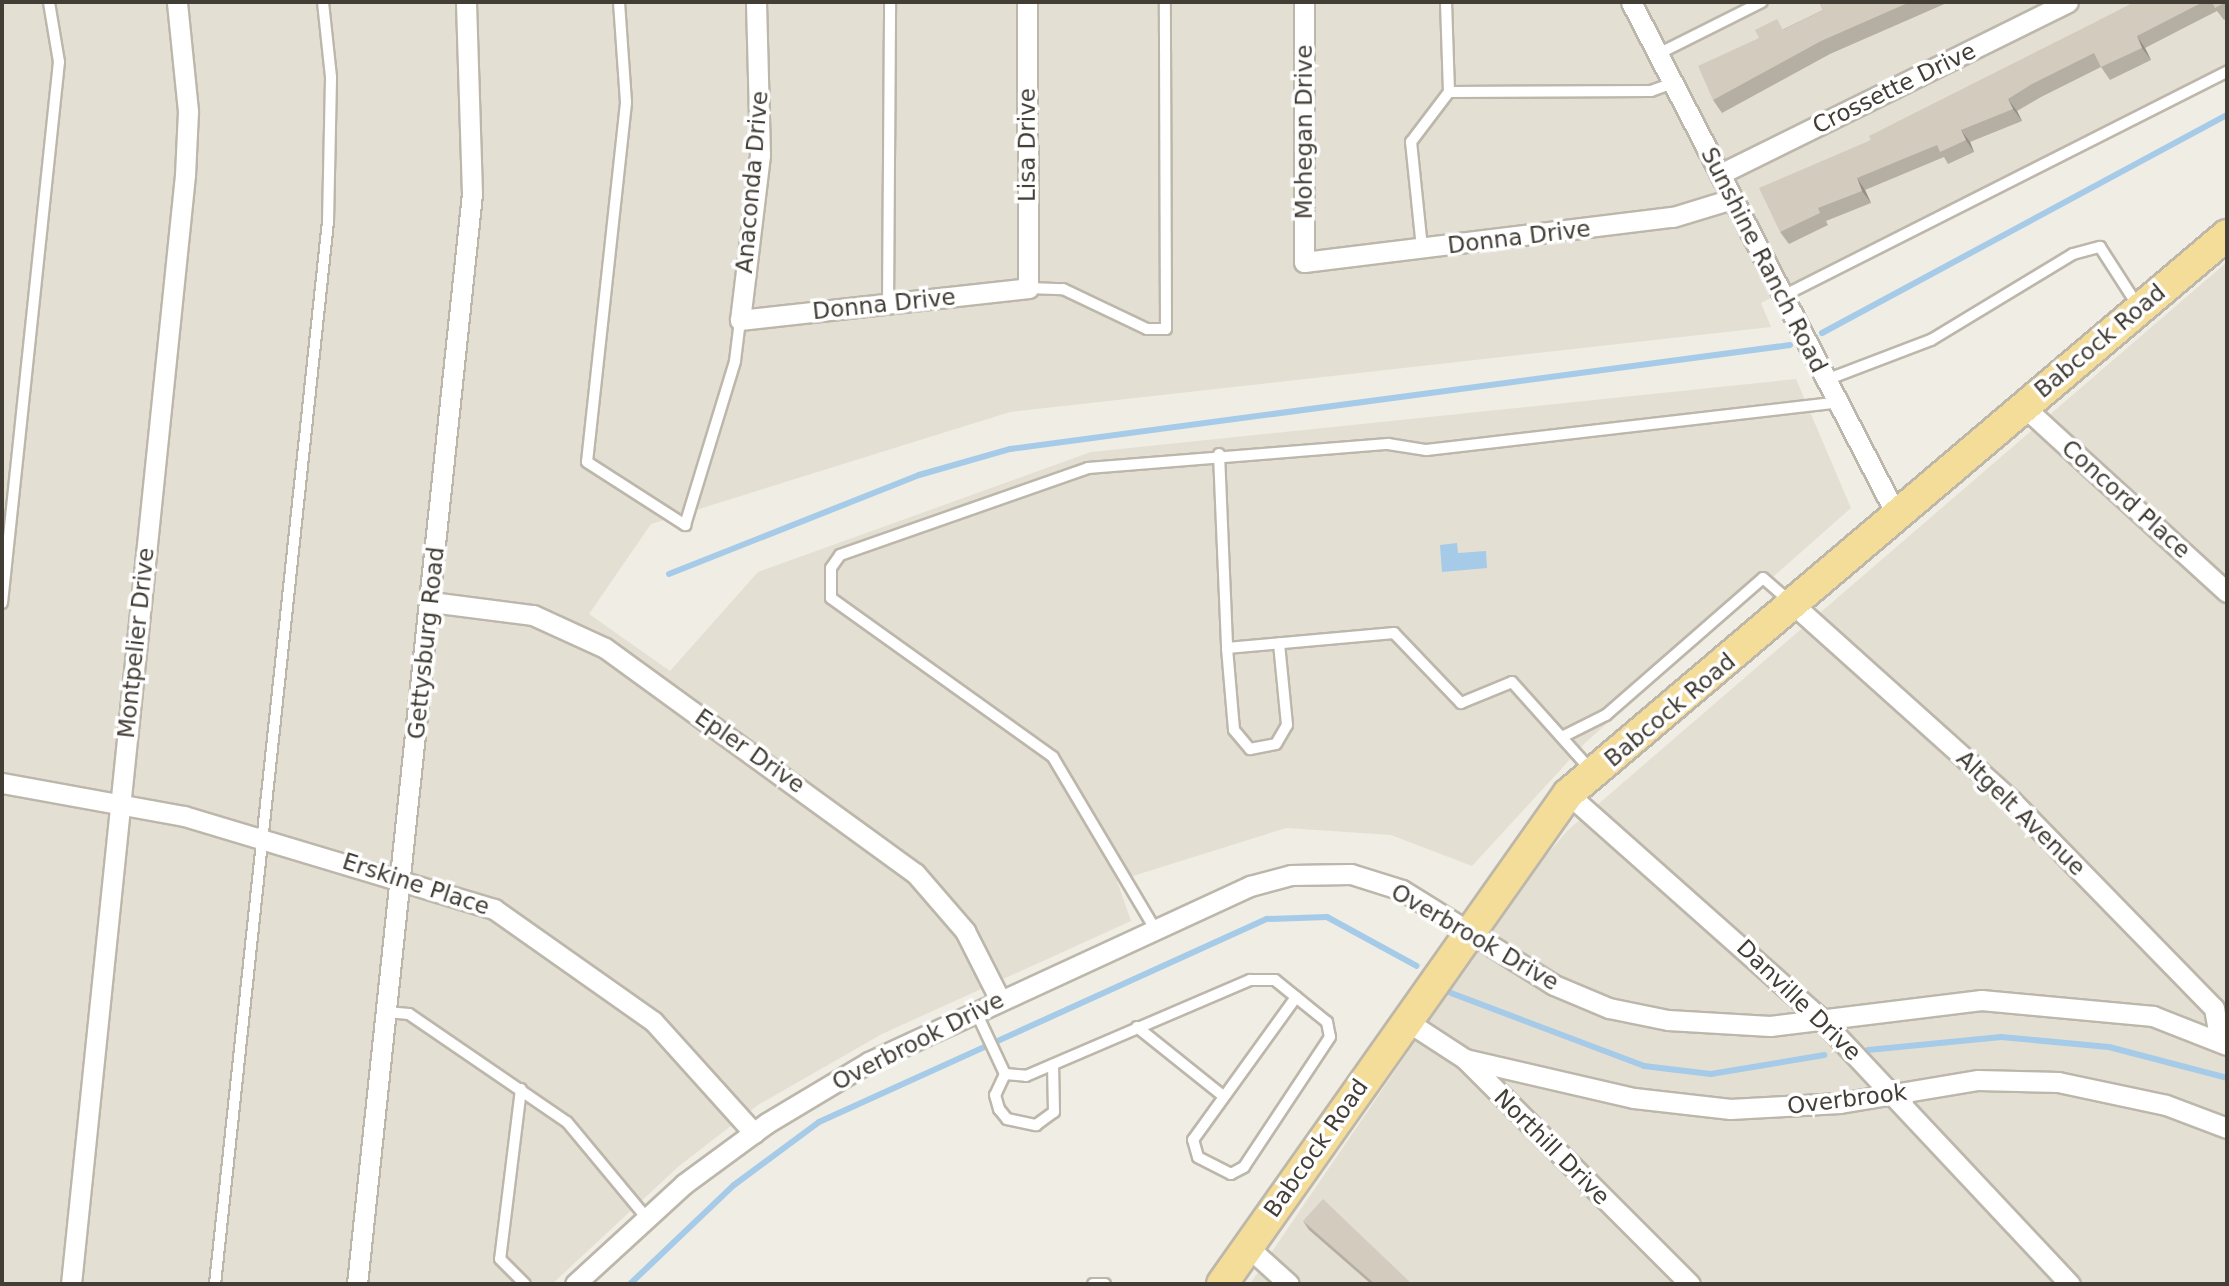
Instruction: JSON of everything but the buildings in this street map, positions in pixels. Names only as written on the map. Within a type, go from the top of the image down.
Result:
[{"type":"main road","name":"Babcock Road","points":[[1222,1284],[1468,930],[1568,794],[1898,519],[2023,406],[2227,235]]},
{"type":"street","name":"Montpelier Drive","points":[[71,1284],[185,175],[188,111],[177,2]]},
{"type":"street","name":"Gettysburg Road","points":[[357,1284],[472,194],[467,2]]},
{"type":"street","name":"Anaconda Drive","points":[[740,320],[760,155],[756,2]]},
{"type":"street","name":"Lisa Drive","points":[[1027,2],[1028,288]]},
{"type":"street","name":"Mohegan Drive","points":[[1304,2],[1304,262]]},
{"type":"street","name":"Sunshine Ranch Road","points":[[1631,2],[1780,297],[1898,519]]},
{"type":"street","name":"Crossette Drive","points":[[1720,174],[2062,3]]},
{"type":"street","name":"Donna Drive","points":[[1304,262],[1673,218],[1731,199]]},
{"type":"street","name":"Donna Drive","points":[[740,320],[1028,288]]},
{"type":"street","name":"Concord Place","points":[[2023,406],[2227,592]]},
{"type":"street","name":"Epler Drive","points":[[431,602],[533,615],[605,648],[915,873],[965,931],[1000,1000]]},
{"type":"street","name":"Altgelt Avenue","points":[[1795,606],[2040,830],[2214,1008],[2224,1043]]},
{"type":"street","name":"Erskine Place","points":[[2,783],[119,802],[263,837],[400,878],[517,921],[653,1021],[754,1133]]},
{"type":"street","name":"Danville Drive","points":[[1568,794],[1820,1018],[1896,1095],[2070,1284]]},
{"type":"street","name":"Overbrook Drive","points":[[575,1284],[646,1217],[754,1133],[869,1062],[980,1020],[1000,1000],[1270,879],[1334,873],[1402,890],[1554,985],[1609,1008],[1731,1027],[1981,1000],[2153,1016],[2224,1043]]},
{"type":"street","name":"Northill Drive","points":[[1405,1020],[1465,1059],[1690,1284]]},
{"type":"street","name":"Overbrook","points":[[1465,1059],[1702,1107],[1764,1110],[1896,1095],[1978,1080],[2058,1082],[2166,1105],[2227,1128]]},
{"type":"street","points":[[1248,1247],[1289,1284]]},
{"type":"lane","points":[[2,603],[59,62],[49,2]]},
{"type":"lane","points":[[215,1284],[328,222],[331,77],[323,2]]},
{"type":"lane","points":[[619,2],[626,103],[587,462],[685,525],[736,361],[740,320]]},
{"type":"lane","points":[[888,304],[890,2]]},
{"type":"lane","points":[[1028,288],[1063,289],[1147,330],[1166,329],[1165,2]]},
{"type":"lane","points":[[1422,249],[1411,142],[1449,92],[1446,2]]},
{"type":"lane","points":[[1658,54],[1762,2]]},
{"type":"lane","points":[[1780,297],[2227,72]]},
{"type":"lane","points":[[1449,92],[1651,91],[1673,83]]},
{"type":"lane","points":[[1825,381],[1931,340],[2073,254],[2100,247],[2139,308]]},
{"type":"lane","points":[[1154,929],[1053,757],[831,598],[828,583],[840,555],[1088,468],[1219,454],[1388,444],[1427,450],[1836,403]]},
{"type":"lane","points":[[1219,454],[1227,648],[1234,730],[1250,749],[1276,744],[1287,725],[1279,643]]},
{"type":"lane","points":[[1562,737],[1606,715],[1763,578],[1795,606]]},
{"type":"lane","points":[[1227,648],[1394,633],[1461,702],[1512,682],[1594,773]]},
{"type":"lane","points":[[1002,1069],[1026,1076],[1250,980],[1275,980],[1327,1022],[1330,1037],[1244,1167],[1231,1174],[1192,1148],[1223,1095],[1296,997]]},
{"type":"lane","points":[[386,1012],[409,1014],[522,1089],[597,1151],[646,1217]]},
{"type":"lane","points":[[980,1020],[1002,1069],[995,1095],[999,1110],[1007,1119],[1036,1125],[1054,1112],[1054,1065]]},
{"type":"lane","points":[[1137,1027],[1223,1095]]},
{"type":"lane","points":[[522,1089],[500,1259],[525,1284]]},
{"type":"lane","points":[[1093,1284],[1105,1284]]},
{"type":"shaded area","points":[[2,2],[2227,2],[2227,64],[1761,303],[1771,327],[1010,412],[651,524],[589,614],[670,671],[758,572],[1091,452],[1796,379],[1851,508],[1586,742],[1472,866],[1391,835],[1286,828],[1117,881],[1131,921],[882,1034],[758,1105],[679,1166],[552,1284],[2,1284]]},
{"type":"shaded area","points":[[2227,262],[2227,1284],[1250,1284],[1523,883],[1567,831]]},
{"type":"water","points":[[1457,543],[1458,553],[1486,551],[1487,568],[1442,572],[1440,545]]},
{"type":"waterway","points":[[1822,333],[2227,115]]},
{"type":"waterway","points":[[669,574],[919,475],[1010,449],[1790,345]]},
{"type":"waterway","points":[[630,1284],[734,1185],[819,1122],[1267,919],[1327,917],[1417,966]]},
{"type":"waterway","points":[[1451,993],[1644,1066],[1711,1074],[1824,1055]]},
{"type":"waterway","points":[[1868,1050],[2001,1037],[2109,1047],[2227,1078]]}]
